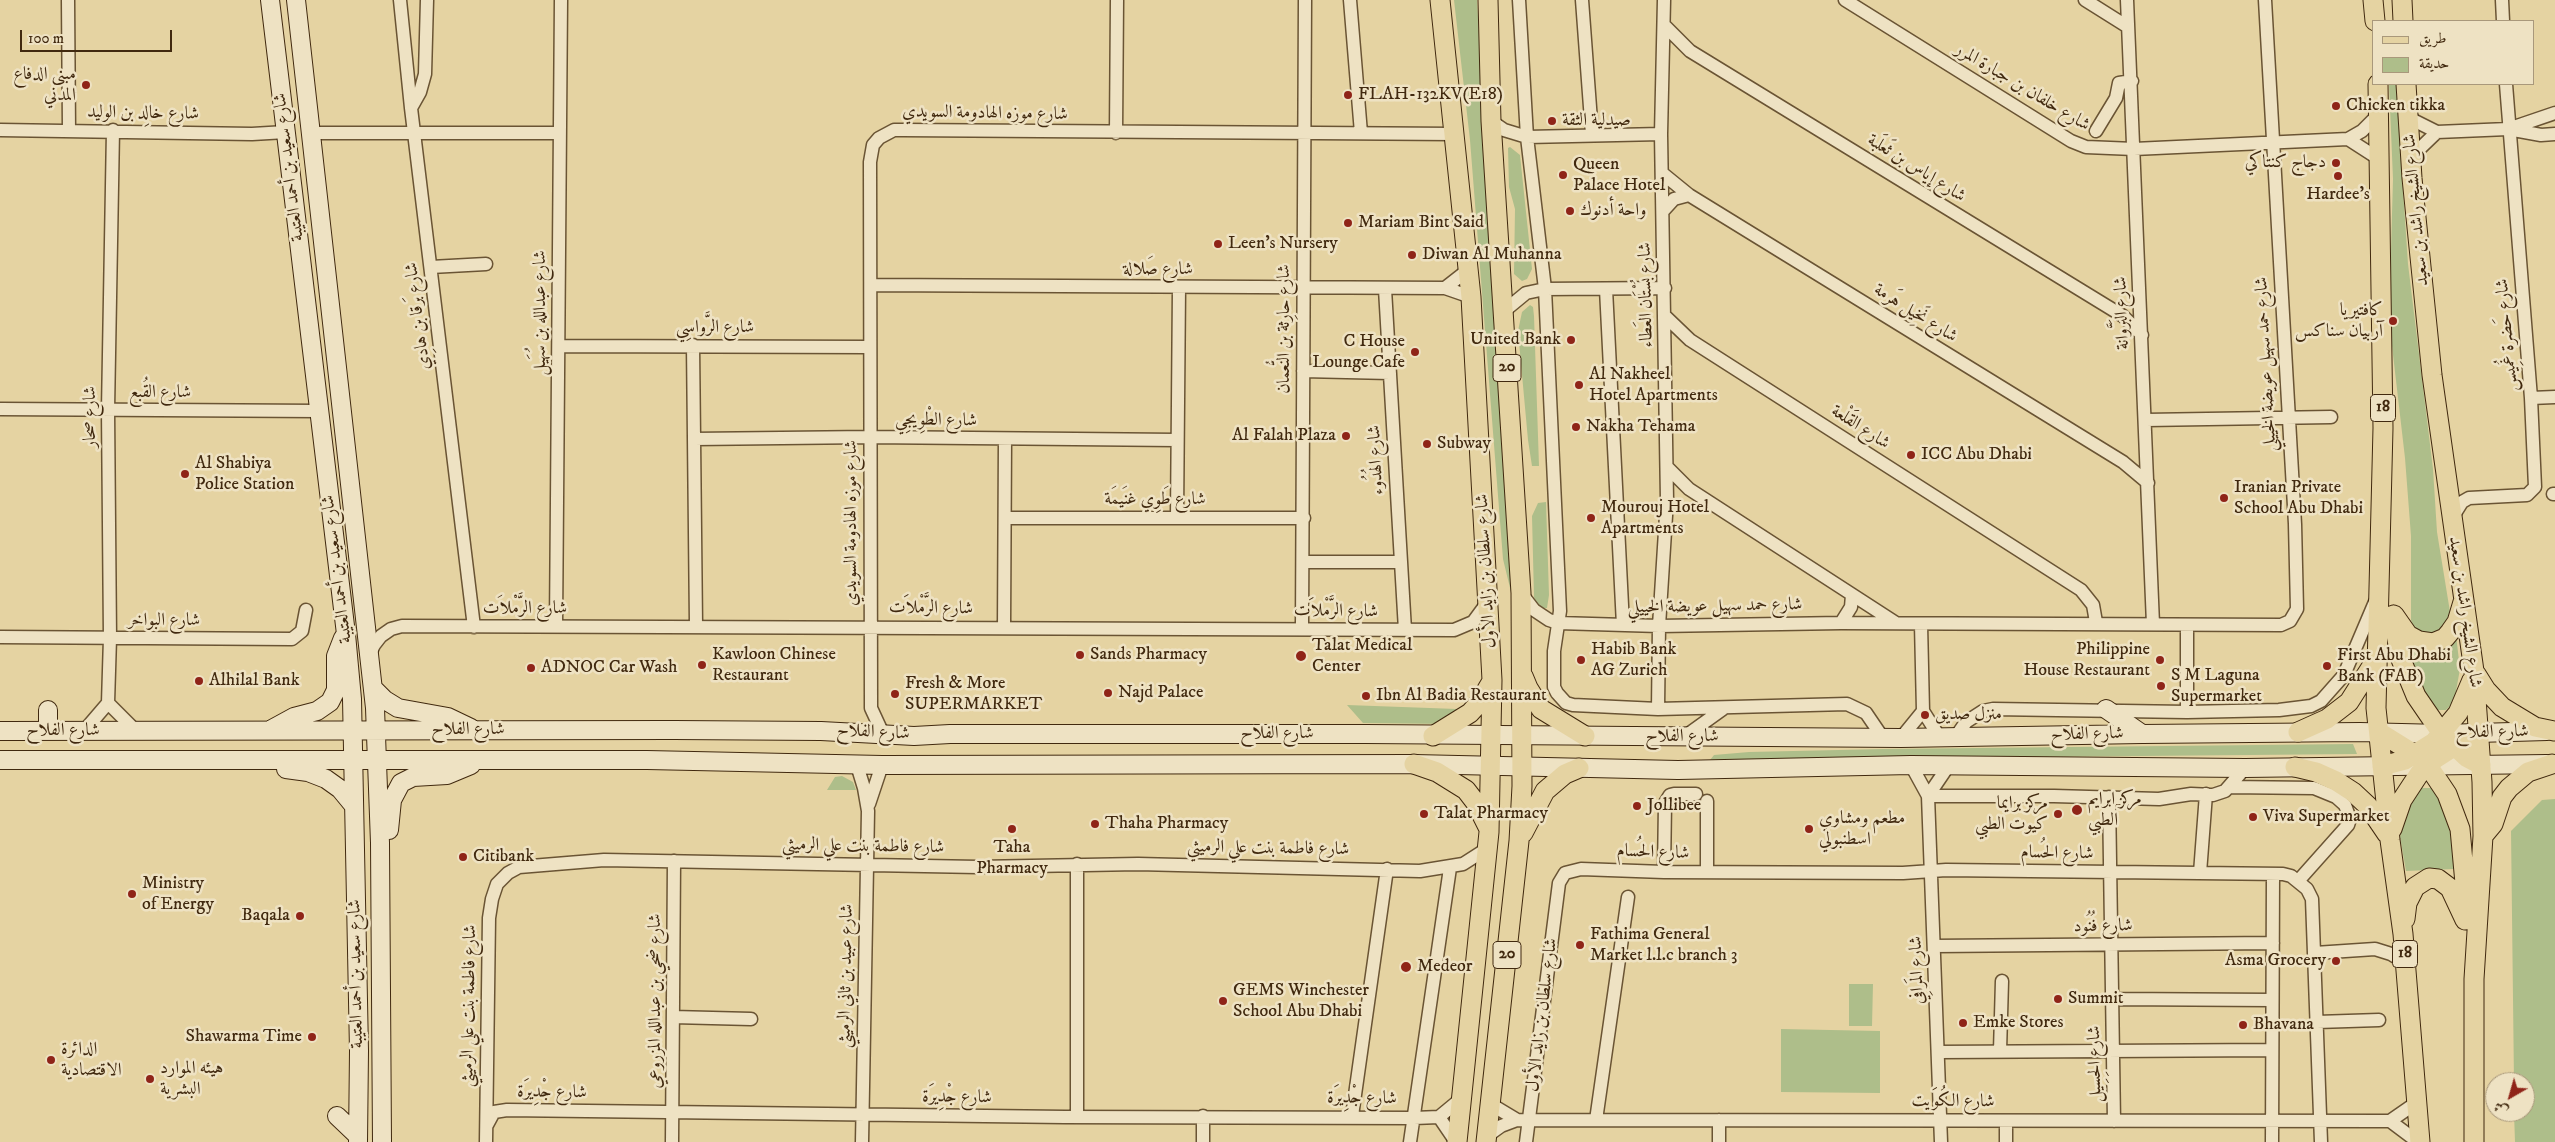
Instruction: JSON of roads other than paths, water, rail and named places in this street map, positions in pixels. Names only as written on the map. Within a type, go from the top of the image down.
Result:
[{"type":"main road","name":"شارع سعيد بن أحمد العتيبة","points":[[270,0],[346,634],[353,761],[358,1139]]},
{"type":"main road","name":"شارع سعيد بن أحمد العتيبة","points":[[296,0],[373,688],[380,843],[382,1142]]},
{"type":"main road","name":"شارع سلطان بن زايد الأول","points":[[1440,0],[1471,297],[1489,596],[1492,680],[1489,840],[1457,1142]]},
{"type":"main road","name":"شارع سلطان بن زايد الأول","points":[[1487,1139],[1519,841],[1522,767],[1522,593],[1492,121],[1488,0]]},
{"type":"main road","points":[[2373,0],[2374,20]]},
{"type":"main road","points":[[2402,0],[2403,20]]},
{"type":"main road","name":"شارع الشيخ راشد بن سعيد","points":[[2378,85],[2383,428],[2381,571],[2376,708],[2390,840],[2406,963],[2419,1142]]},
{"type":"main road","name":"شارع الشيخ راشد بن سعيد","points":[[2406,85],[2411,157],[2432,375],[2474,670],[2481,765],[2483,836],[2474,979],[2474,1142]]},
{"type":"main road","points":[[2381,571],[2390,591],[2396,636],[2407,677],[2416,696],[2448,740],[2481,765]]},
{"type":"main road","points":[[2393,615],[2408,635],[2419,641],[2433,643],[2445,638],[2450,632],[2456,622],[2463,600]]},
{"type":"main road","points":[[271,730],[294,717],[322,709],[330,702],[337,686],[338,650],[346,634]]},
{"type":"main road","points":[[2298,732],[2327,718],[2349,702],[2364,682],[2377,657]]},
{"type":"main road","points":[[2448,740],[2474,670]]},
{"type":"main road","points":[[2474,670],[2486,690],[2502,707],[2517,718],[2535,727],[2555,731]]},
{"type":"main road","points":[[1521,671],[1528,688],[1541,709],[1585,736]]},
{"type":"main road","points":[[1433,736],[1470,713],[1486,692],[1492,680]]},
{"type":"main road","points":[[373,688],[385,700],[398,708],[448,717],[474,730]]},
{"type":"main road","points":[[2106,709],[2142,734]]},
{"type":"main road","points":[[48,710],[48,731]]},
{"type":"main road","name":"شارع الفلاح","points":[[0,731],[821,730],[858,734],[1883,738],[2379,732],[2448,740]]},
{"type":"main road","name":"شارع الفلاح","points":[[2478,733],[2555,731]]},
{"type":"main road","points":[[2379,732],[2421,760],[2447,794],[2460,829],[2474,979]]},
{"type":"main road","points":[[2382,766],[2421,760],[2448,740],[2478,733]]},
{"type":"main road","name":"شارع الفلاح","points":[[0,760],[475,762],[647,760],[857,765],[1414,764],[1678,770],[1911,765],[2245,768],[2382,766]]},
{"type":"main road","points":[[268,760],[284,768],[308,772],[326,779],[340,789],[354,806]]},
{"type":"main road","points":[[2390,840],[2402,800],[2421,760]]},
{"type":"main road","name":"شارع الفلاح","points":[[2421,760],[2481,765],[2553,764]]},
{"type":"main road","points":[[380,843],[390,828],[392,800],[402,783],[413,777],[440,776],[455,773],[475,762]]},
{"type":"main road","points":[[1414,764],[1437,772],[1466,790],[1476,803],[1489,840]]},
{"type":"main road","points":[[2483,836],[2493,824],[2502,797],[2509,788],[2528,772],[2553,764]]},
{"type":"main road","points":[[2295,767],[2323,775],[2353,792],[2368,806],[2390,840]]},
{"type":"main road","points":[[1519,841],[1545,791],[1565,774],[1579,768]]},
{"type":"main road","points":[[2403,934],[2407,903],[2415,887],[2429,878],[2438,879],[2450,888],[2469,930]]},
{"type":"main road","points":[[337,1116],[358,1139]]},
{"type":"street","points":[[68,0],[70,130]]},
{"type":"street","name":"شارع بَرقا بن هادِي","points":[[400,0],[411,108],[474,627]]},
{"type":"street","points":[[411,108],[420,92],[425,74],[427,0]]},
{"type":"street","name":"شارع عبدالله بن سُهَيل","points":[[556,626],[555,502],[560,346],[559,133],[561,0]]},
{"type":"street","points":[[1116,133],[1117,0]]},
{"type":"street","name":"شارع حارِثة بن النُّعمان","points":[[1302,628],[1304,562],[1302,288],[1305,0]]},
{"type":"street","points":[[1350,0],[1361,132]]},
{"type":"street","points":[[1519,0],[1527,137],[1545,289],[1560,611],[1554,680],[1556,694],[1573,705],[1658,709],[1723,709],[1847,704],[1866,713],[1883,738]]},
{"type":"street","points":[[1582,0],[1592,134]]},
{"type":"street","name":"شارع بُسْتَان العَطاء","points":[[1658,709],[1659,626],[1667,500],[1666,317],[1661,134],[1665,26],[1664,0]]},
{"type":"street","name":"شارع خلفان بن جبارة المرر","points":[[1845,0],[2078,145],[2134,149],[2348,138]]},
{"type":"street","points":[[2085,0],[2128,27]]},
{"type":"street","name":"شارع البَرَّوانة","points":[[2127,0],[2146,420],[2152,624]]},
{"type":"street","name":"شارع حمد سهيل عويضة الخييلي","points":[[1522,593],[1534,610],[1549,620],[1558,623],[1659,626],[1841,622],[1921,624],[2096,622],[2187,625],[2281,625],[2290,621],[2296,614],[2294,524],[2265,0]]},
{"type":"street","points":[[2502,0],[2503,20]]},
{"type":"street","name":"شارع إياس بن ثَعلَبة","points":[[1665,26],[1690,51],[2123,316],[2142,335]]},
{"type":"street","points":[[1664,56],[1674,51],[1690,51]]},
{"type":"street","points":[[2096,131],[2116,98],[2119,83],[2132,81]]},
{"type":"street","name":"شارع حَضرة غُمِيس","points":[[2452,518],[2462,502],[2469,498],[2531,493],[2535,487],[2531,398],[2508,129],[2506,85]]},
{"type":"street","points":[[2508,129],[2555,113]]},
{"type":"street","points":[[2379,114],[2362,131],[2348,138],[2379,160]]},
{"type":"street","points":[[2409,118],[2437,132],[2508,129],[2541,135],[2555,134]]},
{"type":"street","points":[[1492,121],[1512,133],[1527,137],[1592,134],[1661,134]]},
{"type":"street","name":"شارع خالِد بن الوليد","points":[[0,130],[114,130],[252,134],[286,132]]},
{"type":"street","name":"شارع صحار","points":[[108,703],[110,638],[108,410],[114,130]]},
{"type":"street","name":"شارع موزه الهادومة السويدي","points":[[883,734],[871,708],[870,626],[870,154],[879,138],[886,133],[903,130],[1454,134]]},
{"type":"street","points":[[312,132],[559,133]]},
{"type":"street","points":[[2411,157],[2437,132]]},
{"type":"street","name":"شارع نَخِيل هَرمة","points":[[1662,173],[1689,195],[2122,462],[2148,483]]},
{"type":"street","points":[[1663,211],[1674,199],[1689,195]]},
{"type":"street","points":[[431,268],[486,264]]},
{"type":"street","points":[[1445,288],[1468,270]]},
{"type":"street","name":"شارع صَلالة","points":[[871,285],[1445,288],[1471,297]]},
{"type":"street","points":[[1177,517],[1179,288]]},
{"type":"street","points":[[1503,312],[1526,294],[1545,289],[1665,288]]},
{"type":"street","name":"شارع الهُدُوء","points":[[1384,289],[1405,630]]},
{"type":"street","points":[[1606,289],[1623,625]]},
{"type":"street","points":[[2123,316],[2134,314],[2141,310]]},
{"type":"street","name":"شارع القَلْعة","points":[[1666,317],[1690,340],[2081,590],[2093,605],[2096,622]]},
{"type":"street","points":[[1665,345],[1677,341],[1690,340]]},
{"type":"street","points":[[693,345],[696,625]]},
{"type":"street","name":"شارع الرَّواسِي","points":[[560,346],[870,347]]},
{"type":"street","points":[[1303,372],[1390,373]]},
{"type":"street","points":[[2531,398],[2555,397]]},
{"type":"street","name":"شارع القُبع","points":[[0,409],[319,411]]},
{"type":"street","points":[[2146,420],[2331,417]]},
{"type":"street","name":"شارع الطْوِيجِي","points":[[694,440],[869,437],[1177,440]]},
{"type":"street","points":[[1004,628],[1005,439]]},
{"type":"street","points":[[2122,462],[2136,464],[2147,458]]},
{"type":"street","points":[[1667,466],[1689,489],[1896,623]]},
{"type":"street","points":[[1667,500],[1677,492],[1689,489]]},
{"type":"street","name":"شارع طَوِي غنَيمَة","points":[[1005,518],[1304,518]]},
{"type":"street","points":[[1304,562],[1401,562]]},
{"type":"street","points":[[1922,711],[1947,738],[1983,711],[1993,709],[2106,709],[2187,712],[2300,709],[2321,701],[2344,675],[2380,590]]},
{"type":"street","points":[[1841,622],[1851,607],[1852,594]]},
{"type":"street","name":"شارع الرَّمْلاَت","points":[[369,656],[374,645],[391,629],[402,626],[696,625],[1454,630],[1464,628],[1480,615],[1489,596]]},
{"type":"street","name":"شارع البواخر","points":[[0,637],[292,639],[302,631],[306,610]]},
{"type":"street","points":[[1901,738],[1922,711],[1921,624]]},
{"type":"street","points":[[2187,625],[2187,712]]},
{"type":"street","points":[[84,731],[108,703],[136,731]]},
{"type":"street","name":"شارع موزه الهادومة السويدي","points":[[858,734],[871,708]]},
{"type":"street","points":[[1683,737],[1723,709]]},
{"type":"street","name":"شارع عبيد بن ثاني الرميثي","points":[[857,765],[864,788],[868,812],[862,1142]]},
{"type":"street","name":"شارع عبيد بن ثاني الرميثي","points":[[868,812],[882,765]]},
{"type":"street","name":"شارع المَرافِي","points":[[1911,765],[1928,796],[1941,1142]]},
{"type":"street","points":[[1928,796],[1949,766]]},
{"type":"street","points":[[1928,796],[2159,799],[2191,794],[2219,794],[2229,787],[2245,768]]},
{"type":"street","points":[[2229,787],[2314,788],[2336,797],[2345,805],[2350,819],[2348,825],[2299,880],[2307,889],[2312,899],[2320,1142]]},
{"type":"street","points":[[1664,872],[1666,799],[1674,794],[1702,798],[1707,872]]},
{"type":"street","points":[[2200,873],[2206,794]]},
{"type":"street","name":"شارع الحِسِيل","points":[[2109,797],[2114,1121]]},
{"type":"street","name":"شارع فاطمة بنت علي الرميثي","points":[[486,1136],[489,918],[497,884],[508,873],[528,866],[604,860],[867,863],[978,867],[1077,864],[1420,871],[1450,868],[1463,864],[1489,840]]},
{"type":"street","name":"شارع ضحي بن عبدالله المزروعي","points":[[672,1142],[674,861]]},
{"type":"street","points":[[1077,864],[1077,1118]]},
{"type":"street","points":[[1410,1142],[1450,868]]},
{"type":"street","points":[[1352,1116],[1387,869]]},
{"type":"street","name":"شارع الحُسام","points":[[1558,888],[1565,873],[1575,869],[1664,872],[2283,874],[2299,880]]},
{"type":"street","points":[[2272,1142],[2273,874]]},
{"type":"street","name":"شارع سلطان بن زايد الأول","points":[[1526,1142],[1523,1120],[1558,888]]},
{"type":"street","points":[[1596,1120],[1628,897]]},
{"type":"street","name":"شارع فُنُود","points":[[1934,946],[2272,943]]},
{"type":"street","points":[[2315,953],[2375,949],[2391,954],[2406,963]]},
{"type":"street","points":[[2000,1051],[2002,981]]},
{"type":"street","points":[[2113,999],[2272,1000]]},
{"type":"street","points":[[673,1017],[751,1019]]},
{"type":"street","points":[[2317,1022],[2379,1020]]},
{"type":"street","points":[[1939,1052],[2272,1050]]},
{"type":"street","points":[[1457,1142],[1438,1117],[1462,1098]]},
{"type":"street","points":[[2416,1103],[2390,1121],[2419,1142]]},
{"type":"street","points":[[1492,1105],[1523,1120]]},
{"type":"street","name":"شارع جْدِيرَة","points":[[486,1136],[491,1116],[499,1110],[1077,1118],[1203,1116],[1438,1117]]},
{"type":"street","points":[[1203,1116],[1203,1142]]},
{"type":"street","name":"شارع الكُوَيت","points":[[1487,1139],[1501,1126],[1523,1120],[2390,1121]]},
{"type":"street","points":[[1719,1120],[1719,1142]]},
{"type":"street","points":[[2006,1121],[2006,1142]]},
{"type":"place","name":"مبنى الدفاع المدني","points":[[86,85]]},
{"type":"place","name":"FLAH-132KV(E18)","points":[[1348,95]]},
{"type":"place","name":"Chicken tikka","points":[[2336,106]]},
{"type":"place","name":"صيدلية الثقة","points":[[1552,121]]},
{"type":"place","name":"دجاج كنتاكي","points":[[2336,163]]},
{"type":"place","name":"Queen Palace Hotel","points":[[1563,175]]},
{"type":"place","name":"Hardee's","points":[[2338,176]]},
{"type":"place","name":"واحة أدنوك","points":[[1570,211]]},
{"type":"place","name":"Mariam Bint Said","points":[[1348,223]]},
{"type":"place","name":"Leen's Nursery","points":[[1218,244]]},
{"type":"place","name":"Diwan Al Muhanna","points":[[1412,255]]},
{"type":"place","name":"كافتيريا آربيان سناكس","points":[[2393,321]]},
{"type":"place","name":"United Bank","points":[[1571,340]]},
{"type":"place","name":"C House Lounge Cafe","points":[[1415,352]]},
{"type":"place","name":"Al Nakheel Hotel Apartments","points":[[1579,385]]},
{"type":"place","name":"Nakha Tehama","points":[[1576,427]]},
{"type":"place","name":"Al Falah Plaza","points":[[1346,436]]},
{"type":"place","name":"Subway","points":[[1427,444]]},
{"type":"place","name":"ICC Abu Dhabi","points":[[1911,455]]},
{"type":"place","name":"Al Shabiya Police Station","points":[[185,474]]},
{"type":"place","name":"Iranian Private School Abu Dhabi","points":[[2224,498]]},
{"type":"place","name":"Mourouj Hotel Apartments","points":[[1591,518]]},
{"type":"place","name":"Sands Pharmacy","points":[[1080,655]]},
{"type":"place","name":"Talat Medical Center","points":[[1301,656]]},
{"type":"place","name":"Habib Bank AG Zurich","points":[[1581,660]]},
{"type":"place","name":"Philippine House Restaurant","points":[[2160,660]]},
{"type":"place","name":"Kawloon Chinese Restaurant","points":[[702,665]]},
{"type":"place","name":"First Abu Dhabi Bank (FAB)","points":[[2327,666]]},
{"type":"place","name":"ADNOC Car Wash","points":[[531,668]]},
{"type":"place","name":"Alhilal Bank","points":[[199,681]]},
{"type":"place","name":"S M Laguna Supermarket","points":[[2161,686]]},
{"type":"place","name":"Najd Palace","points":[[1108,693]]},
{"type":"place","name":"Fresh & More SUPERMARKET","points":[[895,694]]},
{"type":"place","name":"Ibn Al Badia Restaurant","points":[[1366,696]]},
{"type":"place","name":"منزل صديق","points":[[1925,715]]},
{"type":"place","name":"Jollibee","points":[[1637,806]]},
{"type":"place","name":"مركز ابرايم الطبي","points":[[2077,810]]},
{"type":"place","name":"Talat Pharmacy","points":[[1424,814]]},
{"type":"place","name":"مركز برايما كيوت الطبي","points":[[2058,814]]},
{"type":"place","name":"Viva Supermarket","points":[[2253,817]]},
{"type":"place","name":"Thaha Pharmacy","points":[[1095,824]]},
{"type":"place","name":"Taha Pharmacy","points":[[1012,829]]},
{"type":"place","name":"مطعم ومشاوي اسطنبولي","points":[[1809,829]]},
{"type":"place","name":"Citibank","points":[[463,857]]},
{"type":"place","name":"Ministry of Energy","points":[[132,894]]},
{"type":"place","name":"Baqala","points":[[300,916]]},
{"type":"place","name":"Fathima General Market l.l.c branch 3","points":[[1580,945]]},
{"type":"place","name":"Asma Grocery","points":[[2336,961]]},
{"type":"place","name":"Medeor","points":[[1406,967]]},
{"type":"place","name":"Summit","points":[[2058,999]]},
{"type":"place","name":"GEMS Winchester School Abu Dhabi","points":[[1223,1001]]},
{"type":"place","name":"Emke Stores","points":[[1963,1023]]},
{"type":"place","name":"Bhavana","points":[[2243,1025]]},
{"type":"place","name":"Shawarma Time","points":[[312,1037]]},
{"type":"place","name":"الدائرة الاقتصادية","points":[[51,1060]]},
{"type":"place","name":"هيئه الموارد البشرية","points":[[150,1079]]}]
